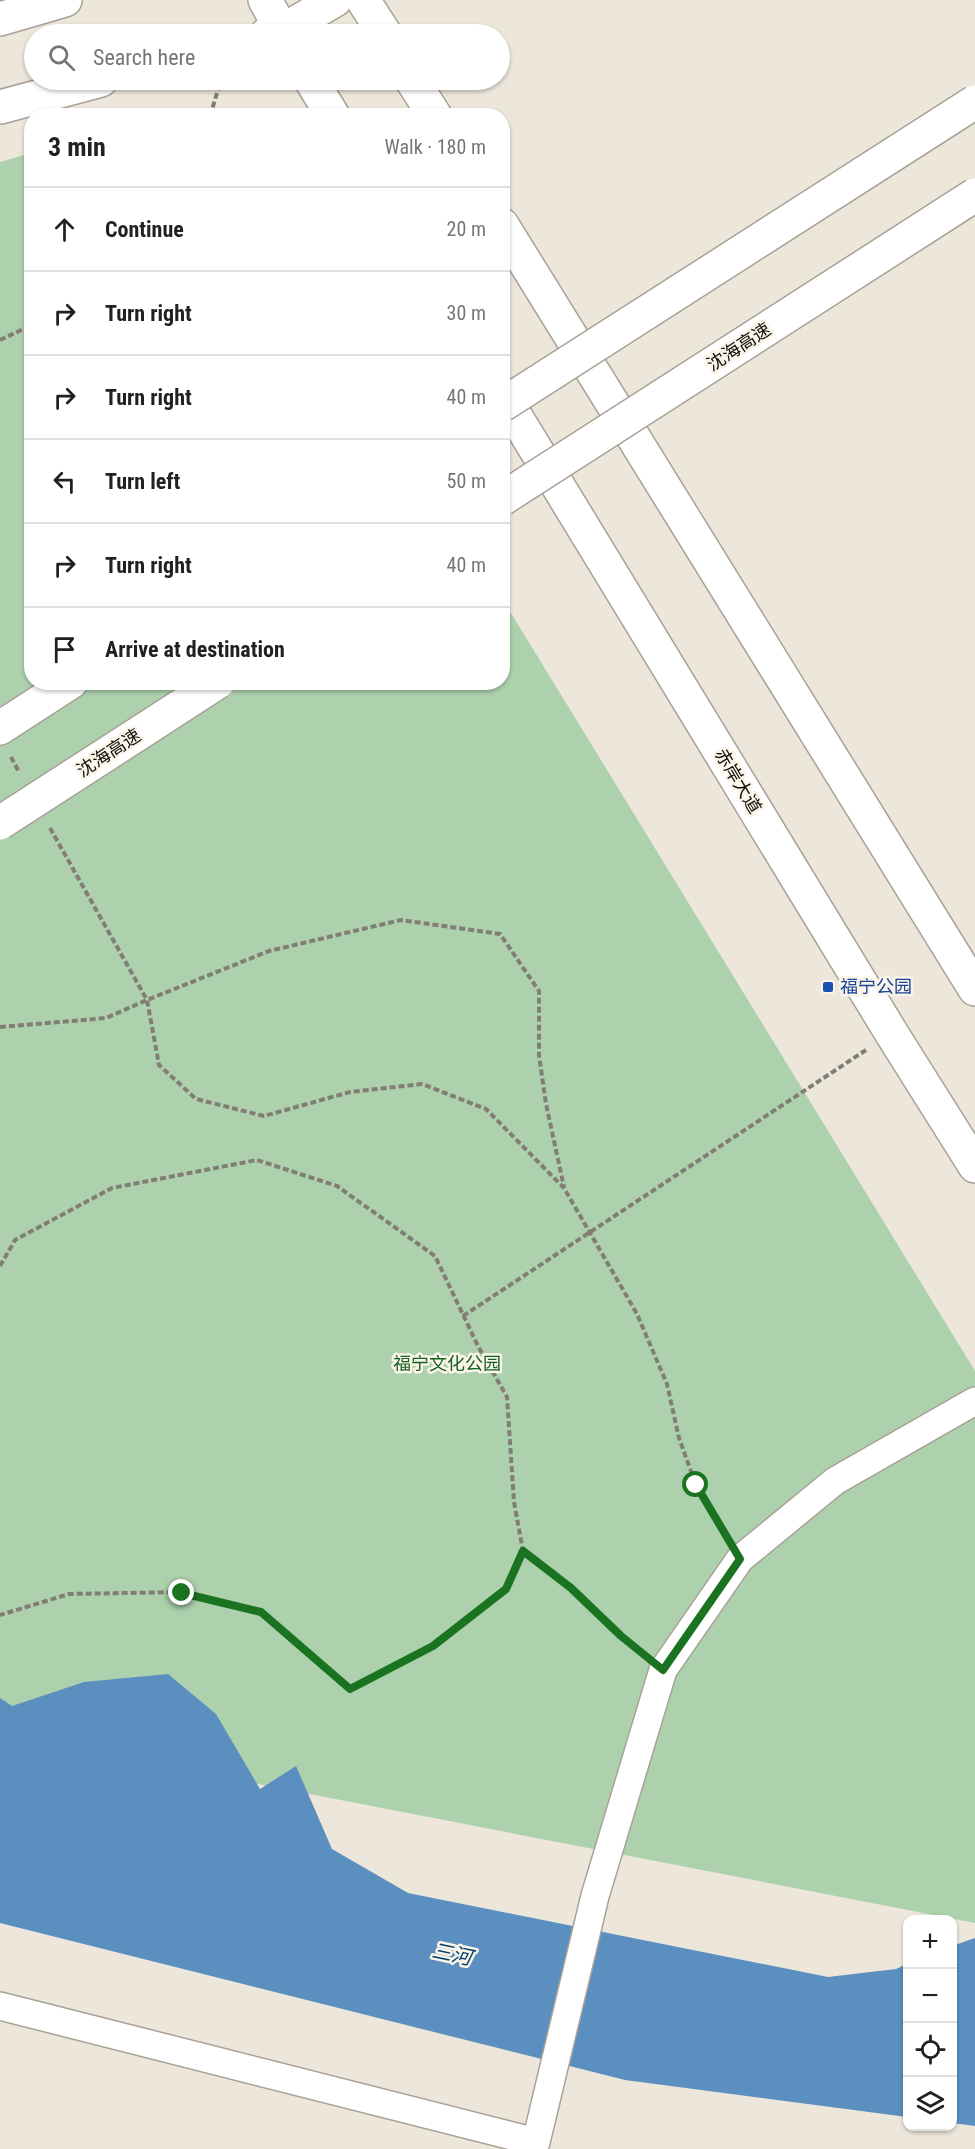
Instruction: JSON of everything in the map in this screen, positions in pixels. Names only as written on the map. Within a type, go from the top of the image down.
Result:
[{"type":"main road","points":[[0,19],[65,0]]},
{"type":"main road","points":[[265,0],[274,24]]},
{"type":"main road","points":[[294,24],[335,0]]},
{"type":"main road","points":[[363,0],[379,24]]},
{"type":"main road","points":[[0,107],[64,90]]},
{"type":"main road","points":[[317,90],[328,108]]},
{"type":"main road","points":[[418,90],[430,108]]},
{"type":"main road","points":[[510,400],[975,102]]},
{"type":"main road","name":"沈海高速","points":[[510,494],[975,195]]},
{"type":"main road","points":[[510,238],[975,989]]},
{"type":"main road","name":"赤岸大道","points":[[510,407],[892,1034],[975,1166]]},
{"type":"main road","points":[[3,738],[60,690]]},
{"type":"main road","name":"沈海高速","points":[[0,823],[206,690]]},
{"type":"street","points":[[0,2006],[536,2142],[596,1896],[663,1670],[740,1559],[835,1481],[975,1401]]},
{"type":"path","points":[[212,108],[218,90]]},
{"type":"path","points":[[0,340],[24,329]]},
{"type":"path","points":[[3,738],[24,780]]},
{"type":"path","points":[[47,822],[147,1000],[159,1065],[196,1099],[264,1116],[350,1092],[422,1084],[486,1109],[564,1188],[637,1314],[667,1384],[679,1438],[696,1485],[740,1559]]},
{"type":"path","points":[[0,1027],[106,1018],[269,951],[401,920],[500,934],[539,991],[539,1055],[546,1104],[564,1188]]},
{"type":"path","points":[[463,1316],[892,1034]]},
{"type":"path","points":[[0,1266],[15,1240],[112,1188],[257,1160],[337,1186],[435,1256],[478,1346],[507,1397],[514,1502],[523,1551],[506,1589],[433,1646],[350,1689],[261,1612],[182,1593],[69,1594],[0,1615]]},
{"type":"path","points":[[523,1551],[571,1588],[621,1636],[663,1670]]},
{"type":"green space","name":"福宁文化公园","points":[[24,155],[24,690],[510,690],[510,611],[975,1371],[975,1923],[957,1920],[957,1915],[934,1915],[0,1734],[0,162]]},
{"type":"water","name":"三河","points":[[168,1674],[216,1714],[260,1789],[296,1766],[332,1849],[408,1893],[828,1977],[896,1969],[903,1966],[903,2116],[625,2080],[0,1923],[0,1698],[12,1706],[84,1682]]},
{"type":"water","points":[[975,1938],[975,2126],[957,2124],[957,1944]]},
{"type":"place","name":"福宁公园","points":[[828,987]]},
{"type":"route","points":[[182,1593],[261,1612],[306,1648],[350,1689],[433,1646],[506,1589],[523,1551],[571,1588],[621,1636],[663,1670],[740,1559],[696,1485]]}]
